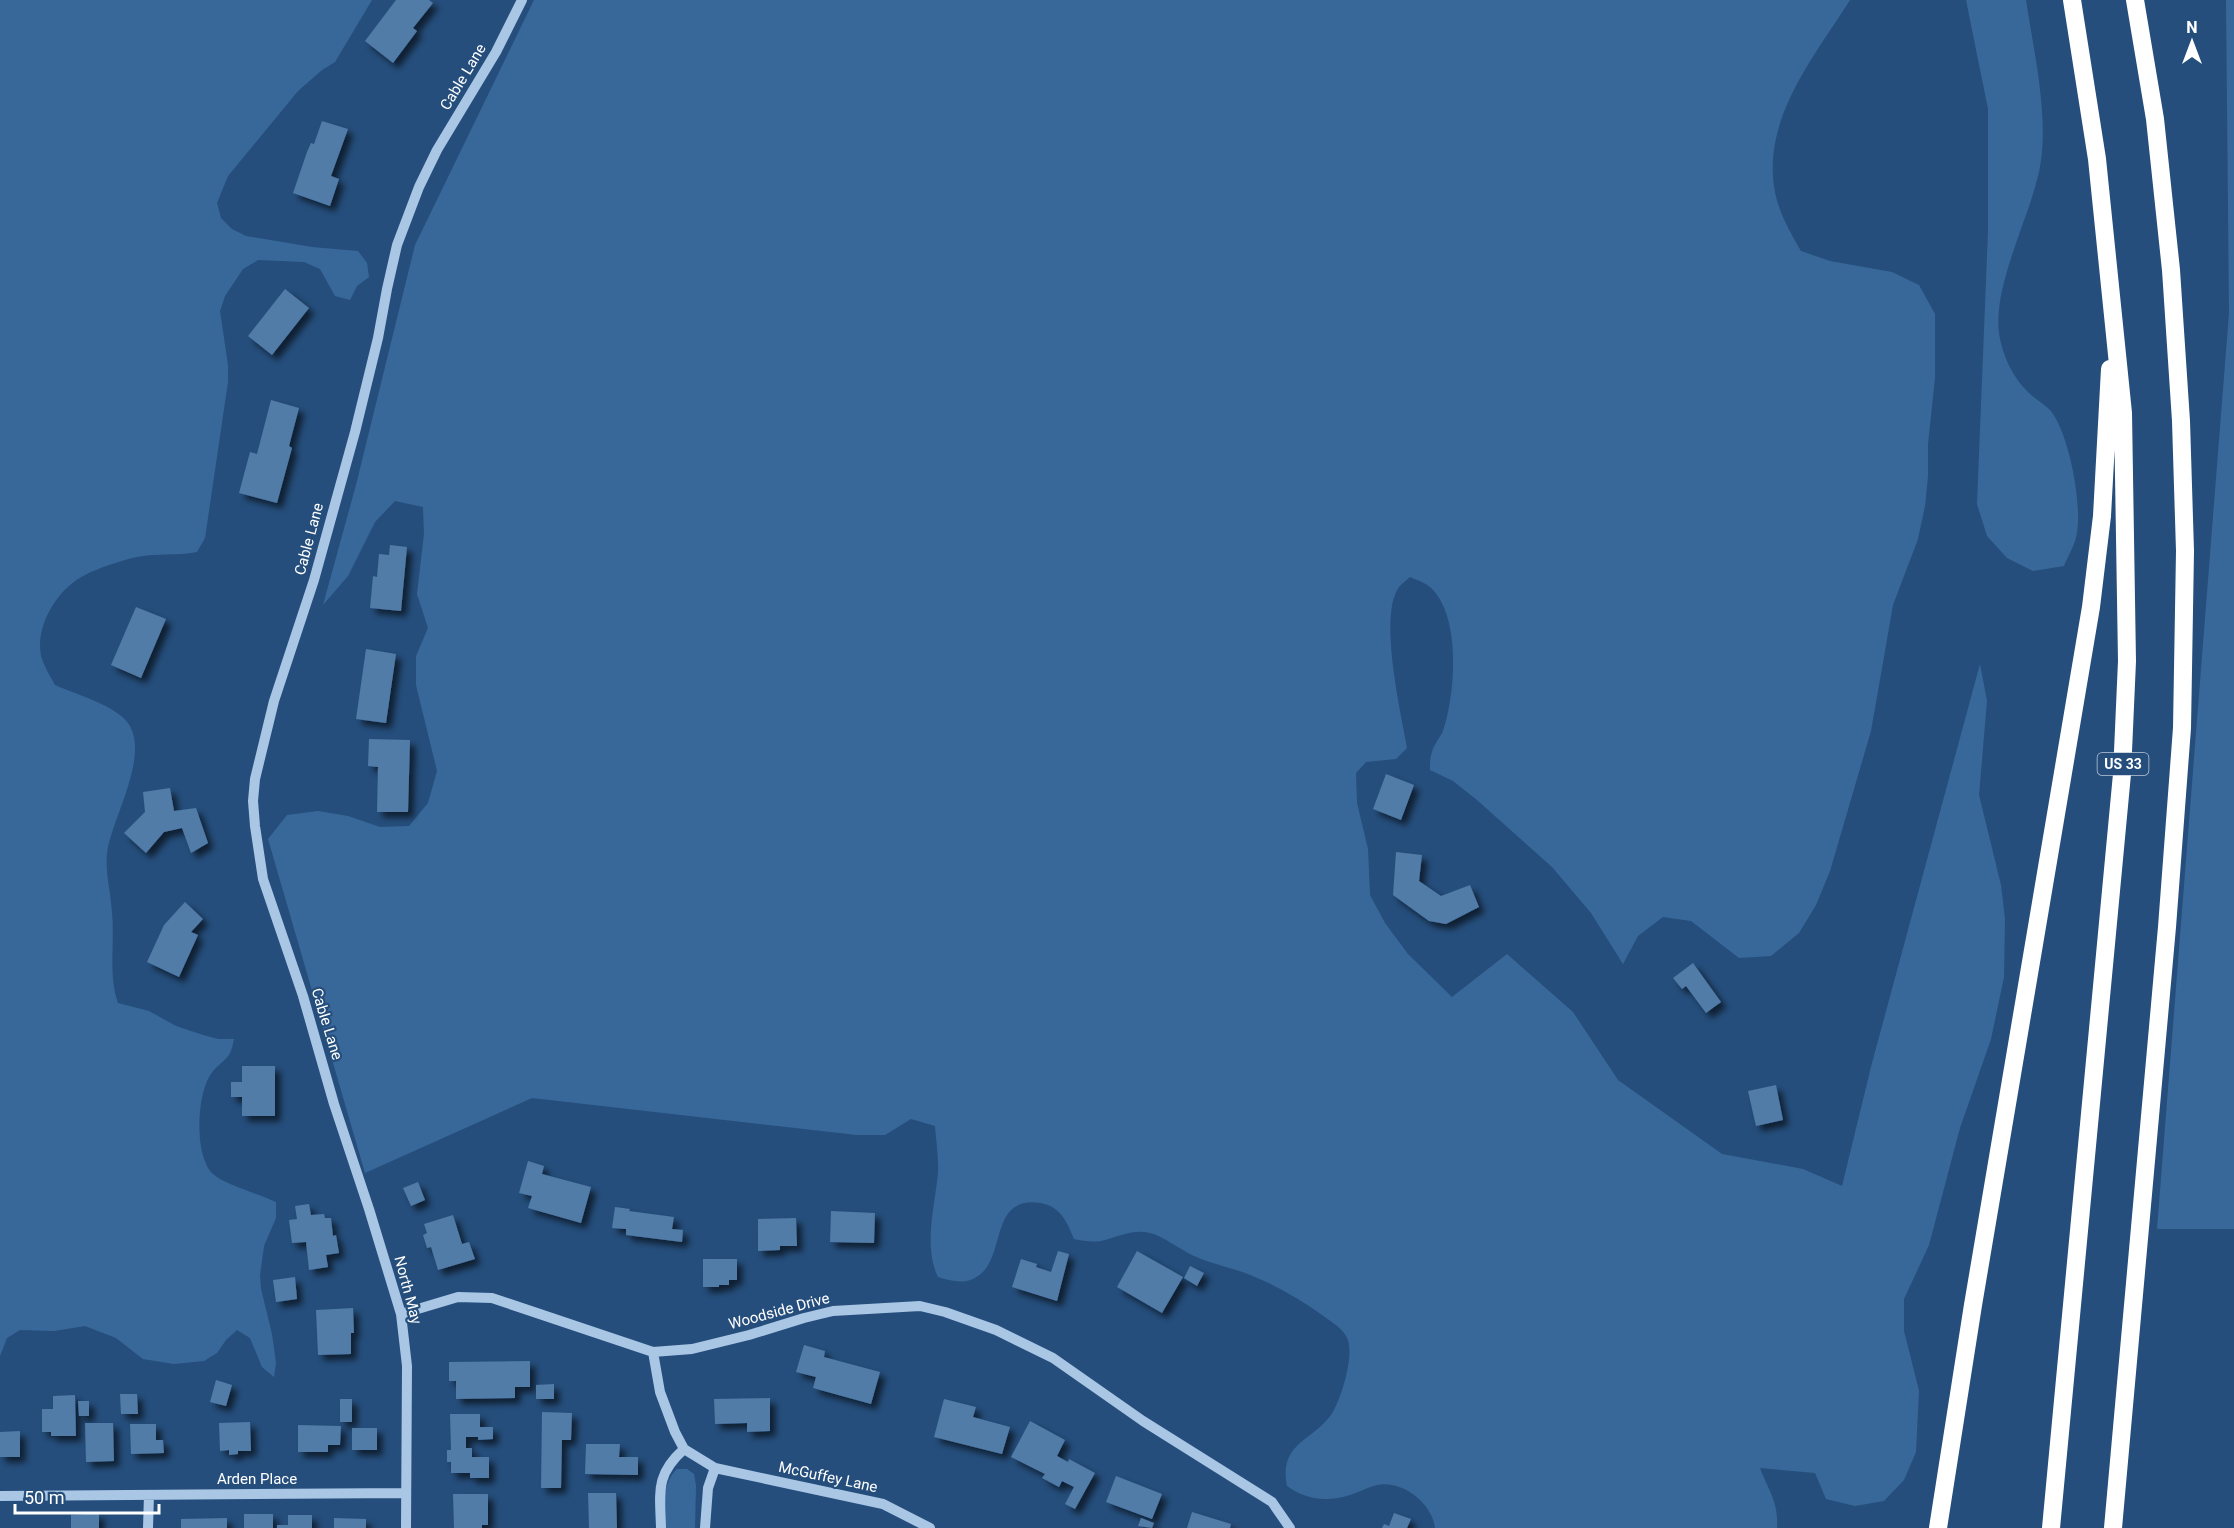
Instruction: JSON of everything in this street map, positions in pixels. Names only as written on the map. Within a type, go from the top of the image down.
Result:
[{"type":"highway","name":"US 33","points":[[2051,1528],[2123,762],[2127,661],[2123,413],[2097,159],[2072,0]]},
{"type":"highway","points":[[2113,1528],[2168,915],[2182,728],[2185,562],[2181,422],[2171,270],[2155,120],[2135,0]]},
{"type":"highway","points":[[1938,1528],[1973,1305],[2091,607],[2102,516],[2113,319]]},
{"type":"street","name":"Cable Lane","points":[[334,1104],[303,996],[263,879],[255,826],[253,801],[255,779],[274,701],[314,580],[357,421],[378,338],[397,245],[419,187],[437,150],[496,52],[522,0]]},
{"type":"street","name":"North May","points":[[334,1104],[401,1314],[407,1366],[406,1528]]},
{"type":"street","name":"Woodside Drive","points":[[401,1314],[458,1297],[492,1298],[653,1352],[692,1349],[833,1311],[920,1306],[945,1312],[996,1330],[1053,1358],[1143,1421],[1272,1502],[1290,1528]]},
{"type":"street","points":[[653,1352],[660,1392],[684,1449],[670,1461],[662,1478],[661,1528]]},
{"type":"street","name":"McGuffey Lane","points":[[684,1449],[715,1468],[883,1504],[930,1528]]},
{"type":"street","points":[[705,1528],[706,1496],[715,1468]]},
{"type":"street","name":"Arden Place","points":[[0,1496],[406,1493]]},
{"type":"street","points":[[148,1495],[148,1528]]},
{"type":"shaded area","points":[[0,0],[372,0],[335,62],[298,91],[228,176],[217,203],[221,218],[232,229],[246,236],[312,247],[358,251],[367,263],[369,277],[357,286],[350,300],[335,296],[320,269],[304,262],[258,260],[243,269],[225,296],[220,311],[228,365],[228,382],[205,538],[197,552],[131,558],[111,564],[75,581],[58,598],[51,609],[45,620],[40,644],[42,660],[55,685],[96,701],[116,712],[130,726],[134,740],[135,755],[132,772],[107,853],[113,924],[113,981],[118,1003],[149,1011],[176,1026],[203,1035],[218,1039],[234,1039],[230,1053],[211,1073],[205,1086],[200,1112],[200,1141],[207,1166],[213,1174],[226,1182],[276,1202],[276,1218],[264,1246],[260,1275],[276,1363],[274,1377],[262,1367],[250,1338],[237,1330],[217,1353],[204,1361],[174,1364],[143,1359],[116,1338],[85,1326],[54,1331],[20,1330],[7,1338],[0,1356]]},
{"type":"shaded area","points":[[534,0],[1850,0],[1807,67],[1783,115],[1776,140],[1773,165],[1775,192],[1782,215],[1801,251],[1830,261],[1892,272],[1919,285],[1935,314],[1935,378],[1928,444],[1925,506],[1918,539],[1893,605],[1871,731],[1830,871],[1816,905],[1799,933],[1771,956],[1739,958],[1691,921],[1663,917],[1638,936],[1623,964],[1591,913],[1552,867],[1477,800],[1453,781],[1430,770],[1431,754],[1443,731],[1447,716],[1453,679],[1452,639],[1443,604],[1426,584],[1410,577],[1399,587],[1393,601],[1391,619],[1393,665],[1407,748],[1396,759],[1366,762],[1356,773],[1357,803],[1368,849],[1370,895],[1385,923],[1408,954],[1452,997],[1507,954],[1573,1012],[1618,1080],[1722,1154],[1803,1169],[1842,1186],[1872,1063],[1980,664],[1987,701],[1979,795],[2001,885],[2005,919],[2004,977],[1991,1039],[1960,1128],[1929,1245],[1904,1299],[1904,1331],[1919,1391],[1916,1452],[1904,1480],[1884,1501],[1855,1506],[1826,1499],[1815,1473],[1760,1468],[1775,1503],[1777,1528],[1435,1528],[1433,1519],[1422,1502],[1415,1495],[1397,1486],[1377,1485],[1334,1499],[1309,1497],[1287,1486],[1288,1459],[1301,1442],[1327,1420],[1337,1403],[1349,1362],[1349,1343],[1341,1330],[1306,1304],[1273,1285],[1194,1256],[1155,1235],[1139,1232],[1097,1241],[1074,1239],[1066,1221],[1058,1212],[1041,1203],[1024,1203],[1013,1208],[1000,1229],[987,1267],[978,1276],[969,1281],[953,1281],[938,1277],[931,1252],[938,1173],[935,1126],[911,1119],[885,1135],[857,1135],[532,1098],[365,1173],[268,839],[287,815],[318,811],[348,816],[380,827],[409,826],[428,803],[437,771],[416,685],[416,656],[428,628],[417,594],[424,534],[423,507],[395,501],[375,522],[348,576],[323,605],[356,485],[415,245]]},
{"type":"shaded area","points":[[1966,0],[2026,0],[2040,90],[2043,137],[2041,159],[2032,197],[2005,277],[1998,316],[1999,333],[2013,373],[2029,393],[2050,410],[2063,434],[2076,487],[2078,520],[2075,541],[2064,566],[2033,571],[2007,558],[1987,536],[1977,504],[1988,231],[1988,109]]},
{"type":"shaded area","points":[[2226,0],[2234,0],[2234,1229],[2157,1229],[2229,313]]},
{"type":"shaded area","points":[[677,1469],[687,1469],[694,1474],[695,1528],[664,1528],[666,1489]]},
{"type":"building","points":[[396,0],[429,0],[433,3],[413,28],[417,31],[393,63],[365,41]]},
{"type":"building","points":[[322,121],[348,129],[331,176],[339,179],[330,206],[293,193],[307,152],[311,143],[314,144]]},
{"type":"building","points":[[285,289],[309,308],[272,355],[248,336]]},
{"type":"building","points":[[271,400],[299,408],[289,446],[292,448],[277,503],[239,493],[250,452],[257,454]]},
{"type":"building","points":[[390,545],[407,547],[401,611],[370,608],[373,576],[377,577],[379,554],[389,555]]},
{"type":"building","points":[[136,607],[166,619],[141,678],[111,665]]},
{"type":"building","points":[[366,649],[396,654],[386,723],[356,719]]},
{"type":"building","points":[[369,739],[410,740],[408,812],[377,812],[378,767],[368,766]]},
{"type":"building","points":[[1386,774],[1414,785],[1401,820],[1373,809]]},
{"type":"building","points":[[170,788],[174,811],[196,808],[208,843],[191,853],[182,828],[164,832],[146,853],[124,833],[145,812],[143,792]]},
{"type":"building","points":[[1396,852],[1422,855],[1419,881],[1441,896],[1470,885],[1479,907],[1446,924],[1429,921],[1393,895]]},
{"type":"building","points":[[185,902],[203,919],[191,932],[198,935],[179,977],[147,962],[164,925]]},
{"type":"building","points":[[1693,963],[1721,1002],[1706,1013],[1686,986],[1682,989],[1673,978]]},
{"type":"building","points":[[242,1066],[275,1066],[275,1116],[242,1116],[242,1097],[231,1097],[231,1082],[242,1082]]},
{"type":"building","points":[[1776,1085],[1783,1120],[1756,1126],[1748,1091]]},
{"type":"building","points":[[528,1161],[544,1166],[542,1174],[591,1187],[581,1223],[528,1208],[532,1196],[519,1193]]},
{"type":"building","points":[[418,1182],[425,1200],[411,1206],[403,1188]]},
{"type":"building","points":[[309,1204],[311,1215],[324,1214],[325,1218],[331,1218],[333,1236],[336,1235],[339,1253],[326,1255],[328,1267],[309,1270],[306,1242],[292,1243],[289,1220],[297,1219],[295,1206]]},
{"type":"building","points":[[615,1207],[674,1217],[672,1229],[683,1230],[682,1242],[626,1235],[626,1229],[612,1228]]},
{"type":"building","points":[[831,1211],[875,1213],[874,1243],[830,1242]]},
{"type":"building","points":[[453,1215],[462,1244],[469,1242],[475,1259],[438,1270],[431,1247],[427,1248],[423,1235],[427,1233],[424,1224]]},
{"type":"building","points":[[796,1218],[797,1246],[780,1246],[780,1250],[758,1251],[758,1219]]},
{"type":"building","points":[[1058,1251],[1069,1254],[1057,1301],[1012,1287],[1021,1259],[1051,1272]]},
{"type":"building","points":[[1137,1251],[1183,1277],[1162,1313],[1117,1287]]},
{"type":"building","points":[[703,1259],[737,1259],[737,1280],[729,1280],[729,1285],[703,1287]]},
{"type":"building","points":[[1190,1266],[1204,1273],[1197,1286],[1184,1278]]},
{"type":"building","points":[[295,1277],[297,1299],[276,1302],[273,1280]]},
{"type":"building","points":[[353,1308],[354,1333],[351,1333],[351,1354],[318,1355],[316,1310]]},
{"type":"building","points":[[804,1345],[825,1351],[824,1357],[880,1372],[871,1404],[813,1388],[816,1377],[796,1372]]},
{"type":"building","points":[[530,1361],[530,1387],[515,1387],[515,1398],[456,1399],[456,1381],[449,1381],[449,1362]]},
{"type":"building","points":[[216,1380],[232,1385],[226,1406],[210,1402]]},
{"type":"building","points":[[554,1384],[554,1399],[536,1399],[536,1385]]},
{"type":"building","points":[[120,1394],[137,1394],[138,1414],[121,1414]]},
{"type":"building","points":[[75,1395],[76,1436],[51,1436],[51,1432],[42,1432],[42,1409],[53,1409],[53,1396]]},
{"type":"building","points":[[770,1398],[770,1431],[747,1432],[747,1423],[715,1424],[714,1399]]},
{"type":"building","points":[[340,1399],[352,1399],[352,1422],[340,1422]]},
{"type":"building","points":[[944,1399],[976,1407],[973,1417],[1010,1427],[1002,1454],[934,1437]]},
{"type":"building","points":[[78,1401],[89,1401],[89,1416],[79,1416]]},
{"type":"building","points":[[542,1412],[572,1413],[571,1440],[562,1440],[561,1488],[541,1488]]},
{"type":"building","points":[[450,1414],[480,1414],[480,1427],[493,1427],[493,1439],[478,1440],[478,1437],[466,1437],[466,1448],[472,1448],[472,1457],[489,1457],[489,1478],[470,1478],[470,1473],[451,1473],[451,1462],[447,1462],[447,1450],[451,1450]]},
{"type":"building","points":[[1030,1421],[1065,1440],[1057,1456],[1068,1462],[1069,1459],[1095,1473],[1075,1509],[1065,1504],[1074,1487],[1062,1481],[1059,1487],[1042,1478],[1045,1474],[1011,1457]]},
{"type":"building","points":[[250,1422],[251,1451],[238,1451],[238,1454],[229,1455],[229,1450],[220,1451],[219,1423]]},
{"type":"building","points":[[85,1423],[113,1423],[114,1461],[86,1462]]},
{"type":"building","points":[[130,1424],[156,1424],[156,1440],[163,1440],[164,1453],[131,1454]]},
{"type":"building","points":[[298,1425],[341,1426],[340,1445],[328,1445],[328,1452],[298,1452]]},
{"type":"building","points":[[352,1428],[377,1428],[377,1450],[352,1450]]},
{"type":"building","points":[[20,1431],[20,1457],[0,1457],[0,1432]]},
{"type":"building","points":[[586,1444],[620,1444],[619,1457],[638,1457],[638,1475],[585,1474]]},
{"type":"building","points":[[1116,1476],[1162,1494],[1152,1519],[1106,1502]]},
{"type":"building","points":[[588,1493],[616,1493],[617,1528],[589,1528]]},
{"type":"building","points":[[453,1494],[488,1494],[488,1525],[482,1525],[482,1528],[454,1528]]},
{"type":"building","points":[[1192,1512],[1231,1524],[1230,1528],[1187,1528]]},
{"type":"building","points":[[99,1513],[99,1528],[71,1528],[71,1515]]},
{"type":"building","points":[[1394,1513],[1411,1519],[1407,1528],[1382,1528],[1384,1524],[1389,1526]]},
{"type":"building","points":[[244,1514],[273,1514],[273,1528],[244,1528]]},
{"type":"building","points":[[288,1515],[312,1515],[312,1528],[277,1528],[277,1525],[288,1525]]},
{"type":"building","points":[[227,1518],[227,1528],[181,1528],[181,1519]]},
{"type":"building","points":[[334,1518],[366,1519],[366,1528],[334,1528]]},
{"type":"building","points":[[1141,1518],[1154,1523],[1152,1528],[1138,1526]]}]
